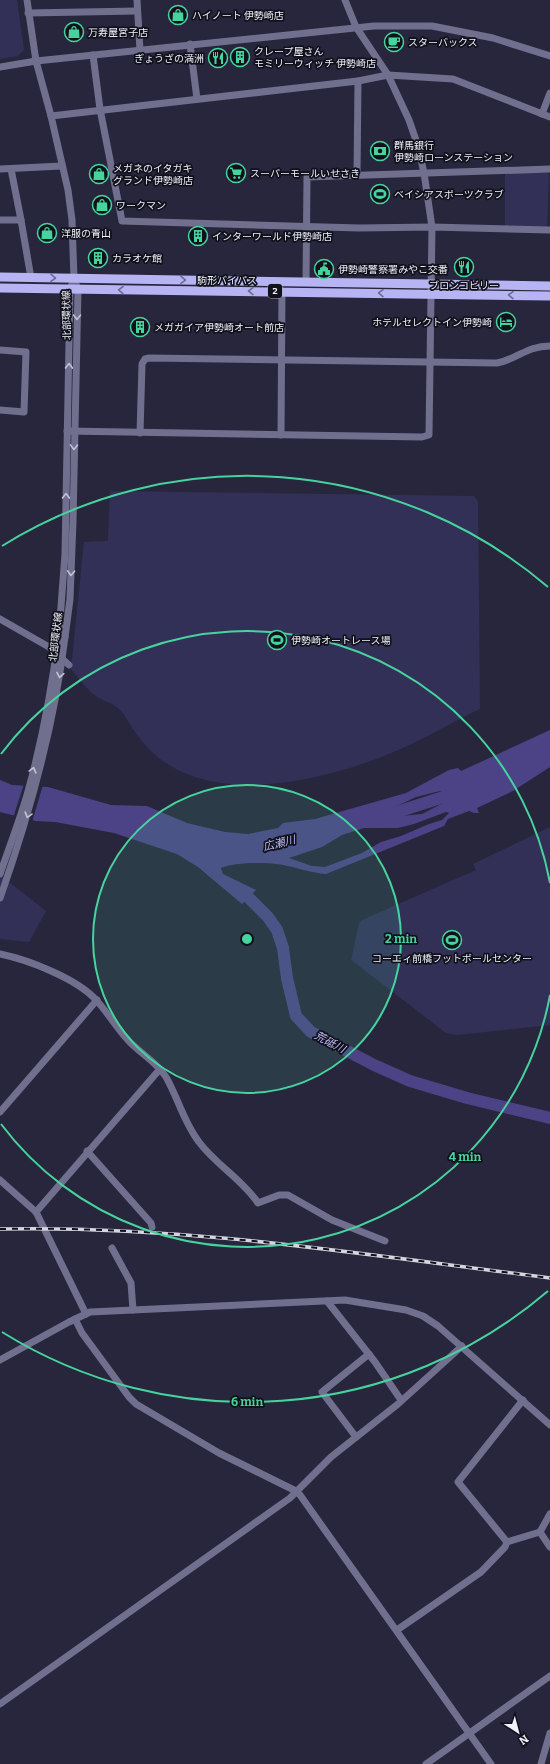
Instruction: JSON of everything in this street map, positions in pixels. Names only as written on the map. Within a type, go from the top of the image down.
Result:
[{"type":"main road","name":"駒形バイパス","points":[[0,277],[550,286]]},
{"type":"main road","name":"駒形バイパス","points":[[0,288],[550,296]]},
{"type":"street","name":"北部環状線","points":[[0,898],[41,769],[53,716],[62,635],[71,431],[74,289],[72,220],[51,116],[36,61],[27,0]]},
{"type":"street","points":[[137,0],[140,50]]},
{"type":"street","points":[[71,431],[426,437],[429,435],[432,227],[424,172],[418,146],[409,120],[388,75],[356,27],[345,0]]},
{"type":"street","points":[[28,13],[138,11]]},
{"type":"street","points":[[0,67],[36,61],[356,27],[432,26],[492,38],[550,56]]},
{"type":"street","points":[[190,44],[197,99]]},
{"type":"street","points":[[93,55],[100,109],[122,221],[550,230]]},
{"type":"street","points":[[51,116],[100,109],[358,81],[388,75],[453,79],[550,117]]},
{"type":"street","points":[[357,175],[358,81]]},
{"type":"street","points":[[542,114],[550,93]]},
{"type":"street","points":[[0,169],[62,166]]},
{"type":"street","points":[[11,169],[31,278]]},
{"type":"street","points":[[306,282],[305,226],[307,177],[550,169]]},
{"type":"street","points":[[0,220],[21,220]]},
{"type":"street","points":[[281,435],[282,291]]},
{"type":"street","points":[[140,433],[142,364],[146,358],[497,363],[508,360],[528,349],[550,346]]},
{"type":"street","points":[[0,350],[26,352],[24,412],[0,410]]},
{"type":"street","points":[[0,619],[49,647],[69,665]]},
{"type":"street","name":"北部環状線","points":[[0,874],[27,796],[35,766],[62,635]]},
{"type":"street","points":[[0,954],[27,961],[48,970],[83,988],[97,1000],[125,1038],[160,1069],[169,1083],[187,1124],[197,1140],[218,1163],[246,1186],[258,1203],[279,1195],[288,1195],[332,1220],[385,1241]]},
{"type":"street","points":[[0,1112],[97,1000]]},
{"type":"street","points":[[36,1212],[87,1151],[160,1069]]},
{"type":"street","points":[[87,1151],[151,1223],[152,1226]]},
{"type":"street","points":[[0,1180],[36,1212],[86,1314]]},
{"type":"street","points":[[112,1248],[130,1283],[133,1310]]},
{"type":"street","points":[[0,1360],[74,1319],[95,1312],[345,1300],[406,1310],[423,1316],[438,1326],[462,1346],[550,1425]]},
{"type":"street","points":[[327,1301],[402,1400]]},
{"type":"street","points":[[74,1319],[82,1333],[129,1397],[136,1404],[219,1453],[296,1491],[300,1495],[491,1764]]},
{"type":"street","points":[[0,1704],[284,1502],[320,1466],[402,1400],[462,1346]]},
{"type":"street","points":[[356,1437],[322,1392],[368,1354]]},
{"type":"street","points":[[507,1542],[458,1482],[523,1400]]},
{"type":"street","points":[[396,1630],[481,1572],[505,1547],[507,1542],[540,1532],[550,1514]]},
{"type":"street","points":[[540,1532],[550,1547]]},
{"type":"street","points":[[428,1763],[550,1676]]},
{"type":"street","points":[[541,1764],[550,1733]]},
{"type":"shaded area","points":[[0,0],[17,0],[24,50],[18,56],[0,59]]},
{"type":"shaded area","points":[[505,173],[549,174],[547,228],[505,226]]},
{"type":"shaded area","name":"伊勢崎オートレース場","points":[[110,491],[474,496],[478,502],[480,709],[396,751],[371,761],[313,778],[282,783],[251,785],[222,783],[194,777],[169,765],[158,758],[145,745],[119,709],[92,693],[71,669],[84,542],[108,541]]},
{"type":"shaded area","name":"コーエィ前橋フットボールセンター","points":[[550,827],[550,1025],[458,1035],[446,1033],[351,960],[359,923],[362,920],[476,870],[473,864]]},
{"type":"shaded area","points":[[0,875],[46,911],[29,942],[0,939]]},
{"type":"water","points":[[550,730],[550,767],[513,791],[477,808],[479,813],[469,811],[448,819],[444,826],[326,874],[269,863],[252,863],[221,868],[223,874],[256,890],[242,904],[198,867],[177,854],[114,833],[55,822],[36,821],[0,812],[0,780],[12,785],[48,787],[111,805],[147,806],[187,823],[225,832],[248,834],[278,828],[283,823],[315,819],[406,793],[449,770],[458,768],[461,771]],"holes":[[[440,791],[448,796],[449,800],[422,814],[381,818],[376,816],[416,797]],[[446,812],[449,813],[442,820],[381,842],[362,853],[325,867],[312,866],[289,858],[322,847],[342,835],[364,828],[398,828],[414,824]]]},
{"type":"pier","points":[[24,784],[43,785],[32,822],[13,818]]},
{"type":"waterway","name":"広瀬川","points":[[366,822],[462,791]]},
{"type":"waterway","name":"荒砥川","points":[[235,889],[248,897],[268,917],[277,930],[283,948],[287,978],[296,1016],[311,1032],[374,1065],[410,1081],[467,1098],[550,1118]]},
{"type":"railway","points":[[0,1229],[69,1229],[138,1232],[276,1243],[550,1278]]},
{"type":"place","name":"ハイノート 伊勢崎店","points":[[178,15]]},
{"type":"place","name":"万寿屋宮子店","points":[[74,32]]},
{"type":"place","name":"スターバックス","points":[[394,42]]},
{"type":"place","name":"クレープ屋さん モミリーウィッチ 伊勢崎店","points":[[240,57]]},
{"type":"place","name":"ぎょうざの満洲","points":[[218,58]]},
{"type":"place","name":"群馬銀行 伊勢崎ローンステーション","points":[[380,151]]},
{"type":"place","name":"スーパーモールいせさき","points":[[236,173]]},
{"type":"place","name":"メガネのイタガキ グランド伊勢崎店","points":[[99,174]]},
{"type":"place","name":"ベイシアスポーツクラブ","points":[[380,194]]},
{"type":"place","name":"ワークマン","points":[[102,205]]},
{"type":"place","name":"洋服の青山","points":[[47,233]]},
{"type":"place","name":"インターワールド伊勢崎店","points":[[198,236]]},
{"type":"place","name":"カラオケ館","points":[[98,258]]},
{"type":"place","name":"ブロンコビリー","points":[[464,267]]},
{"type":"place","name":"伊勢崎警察署みやこ交番","points":[[324,269]]},
{"type":"place","name":"ホテルセレクトイン伊勢崎","points":[[506,322]]},
{"type":"place","name":"メガガイア伊勢崎オート前店","points":[[140,327]]},
{"type":"place","name":"伊勢崎オートレース場","points":[[277,640]]},
{"type":"place","name":"コーエィ前橋フットボールセンター","points":[[452,940]]}]
